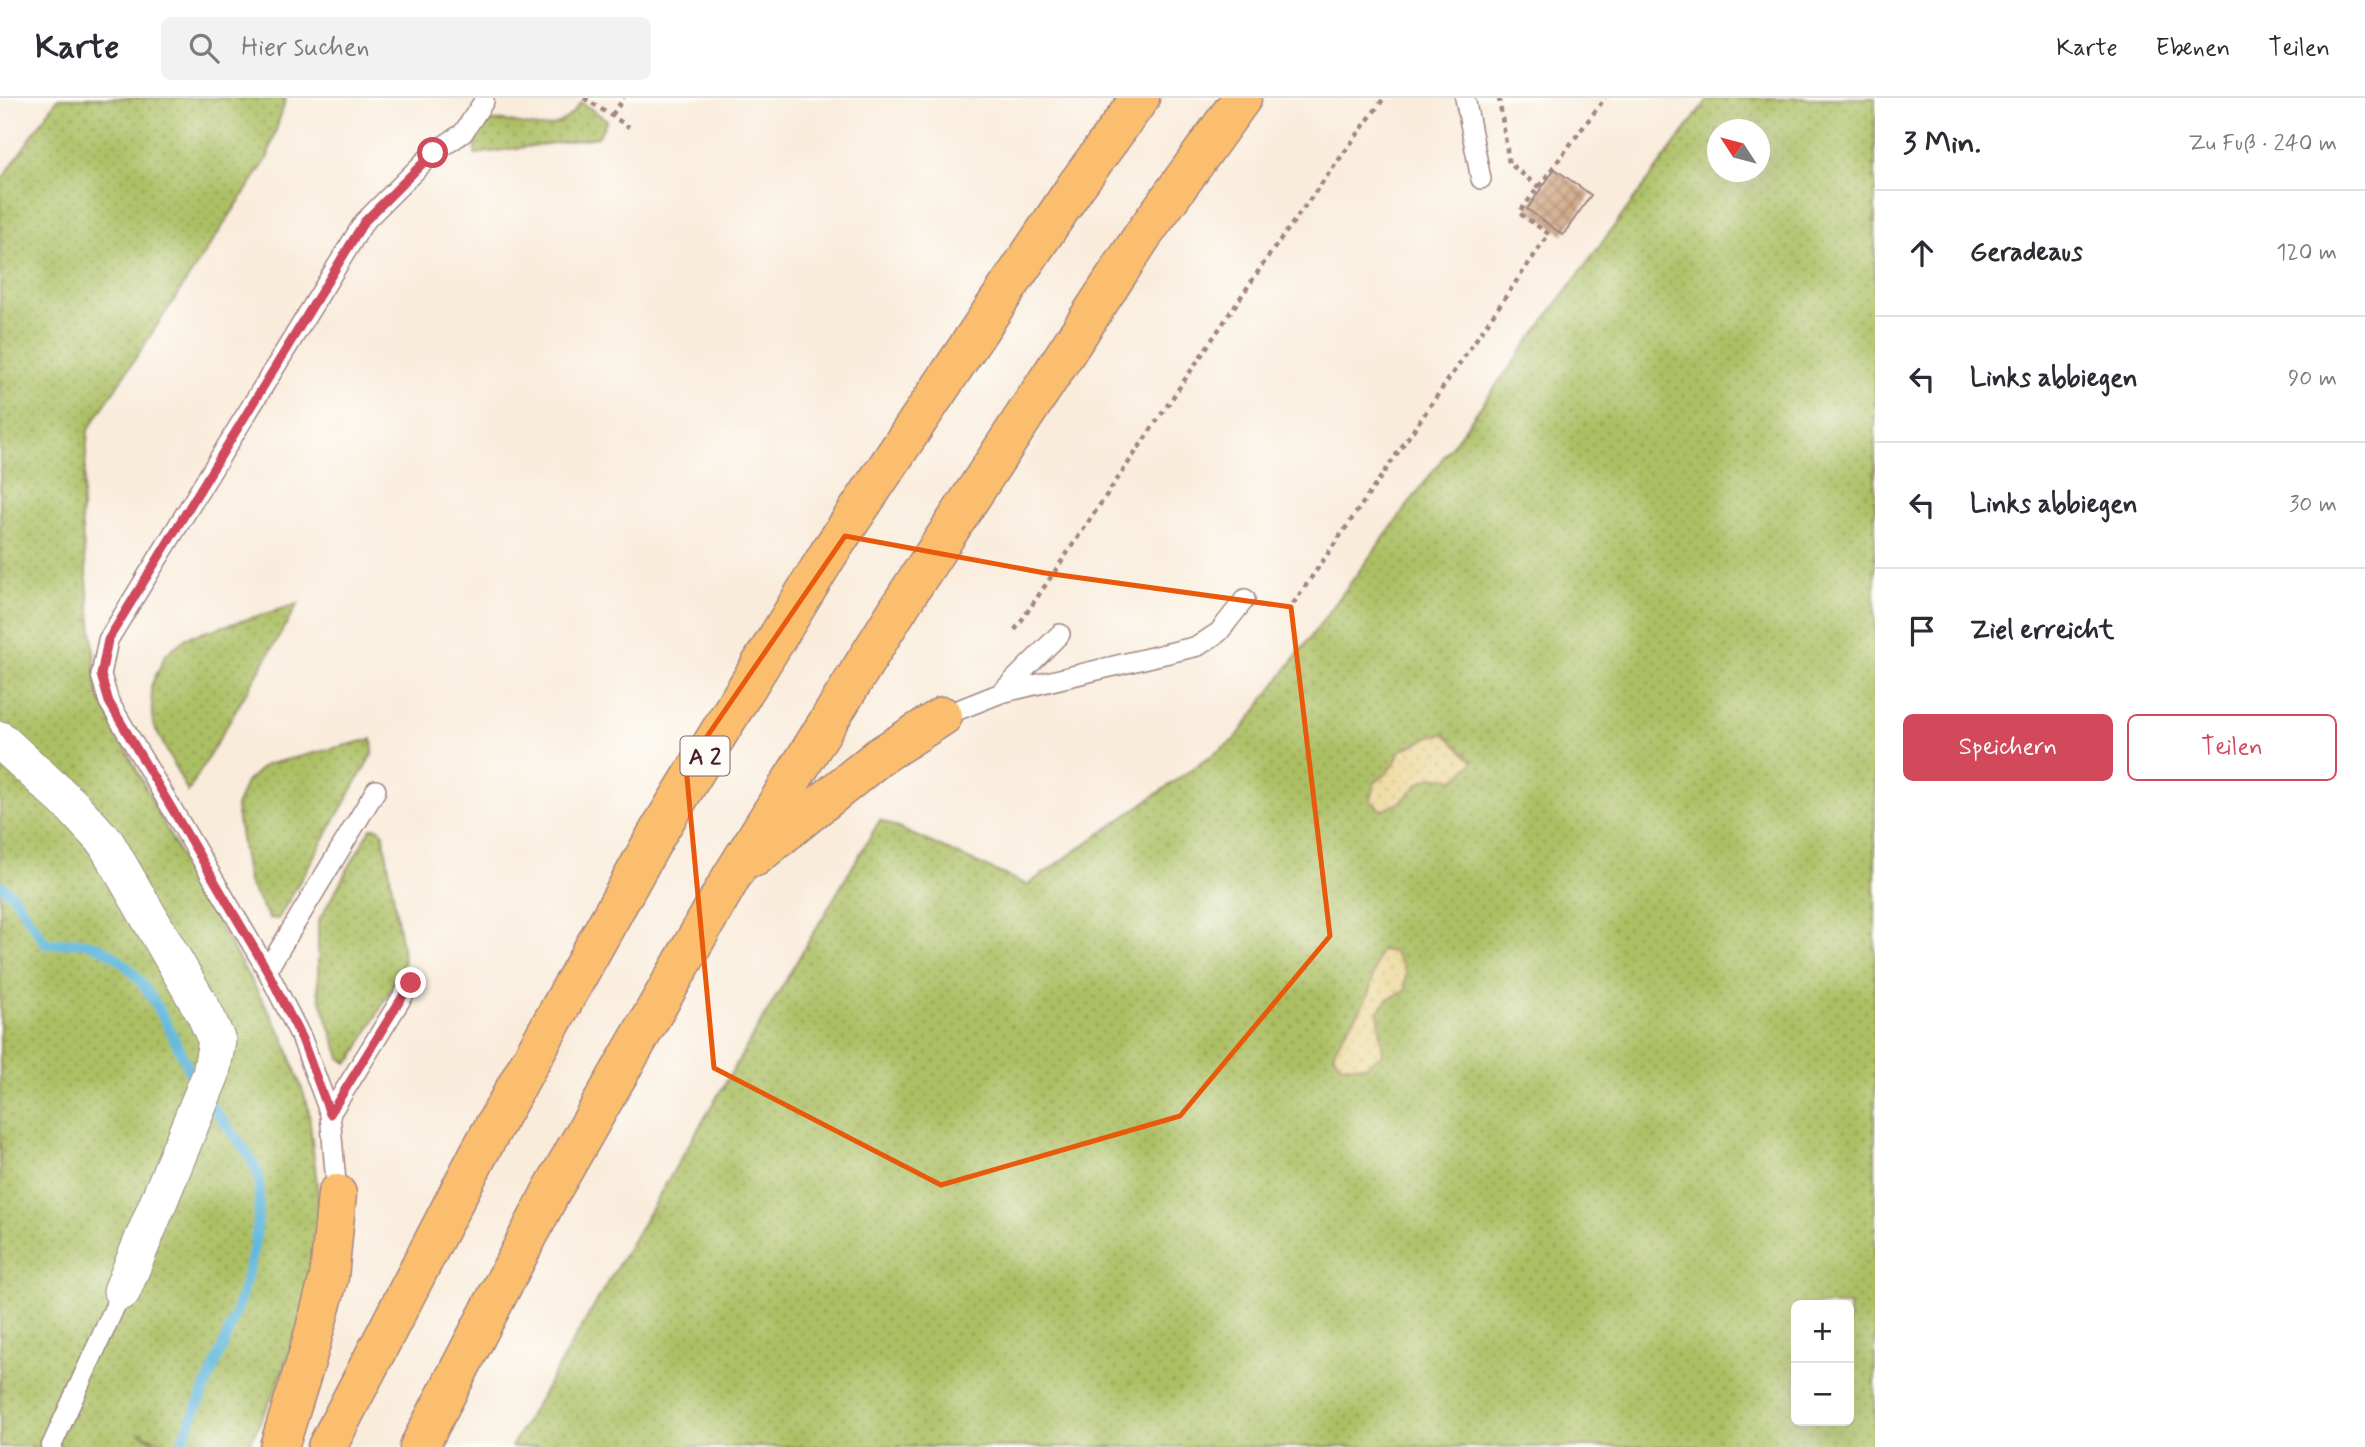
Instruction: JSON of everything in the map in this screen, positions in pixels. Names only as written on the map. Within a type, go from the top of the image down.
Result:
[{"type":"highway","name":"A 2","points":[[327,1447],[478,1155],[665,821],[829,553],[1076,186],[1140,98]]},
{"type":"highway","points":[[419,1447],[552,1190],[732,876],[919,576],[1143,235],[1242,98]]},
{"type":"highway","points":[[732,876],[880,756],[943,716]]},
{"type":"highway","points":[[279,1447],[329,1278],[337,1194]]},
{"type":"street","points":[[0,740],[72,806],[106,843],[205,1014],[217,1041],[211,1074],[121,1291]]},
{"type":"lane","points":[[1465,98],[1481,179]]},
{"type":"lane","points":[[337,1194],[330,1114],[302,1039],[267,970],[109,702],[101,675],[108,640],[364,222],[433,153],[463,133],[484,101]]},
{"type":"lane","points":[[943,716],[1001,693],[1198,646],[1219,632],[1245,599]]},
{"type":"lane","points":[[1001,693],[1060,634]]},
{"type":"lane","points":[[267,970],[376,790]]},
{"type":"lane","points":[[330,1114],[411,983]]},
{"type":"lane","points":[[51,1447],[121,1291]]},
{"type":"path","points":[[584,98],[629,127]]},
{"type":"path","points":[[612,115],[624,98]]},
{"type":"path","points":[[1015,630],[1270,254],[1384,98]]},
{"type":"path","points":[[1499,98],[1509,163],[1540,187]]},
{"type":"path","points":[[1293,604],[1549,234],[1519,213],[1605,98]]},
{"type":"highlighted area","points":[[845,536],[1045,573],[1291,607],[1330,936],[1180,1116],[941,1185],[714,1068],[686,767]]},
{"type":"green space","points":[[58,98],[286,98],[267,159],[88,430],[81,519],[98,694],[190,875],[283,1036],[308,1106],[318,1193],[319,1254],[299,1326],[275,1391],[248,1447],[173,1447],[138,1432],[163,1447],[0,1447],[0,182]]},
{"type":"green space","points":[[1709,98],[1875,98],[1875,1447],[511,1447],[880,820],[1027,885],[1235,739]]},
{"type":"green space","points":[[581,102],[607,120],[598,137],[475,154],[476,137],[481,127],[488,122],[551,126],[566,119]]},
{"type":"green space","points":[[298,604],[188,792],[153,724],[151,686],[166,654],[188,637]]},
{"type":"green space","points":[[372,739],[373,753],[278,919],[269,918],[248,882],[236,807],[246,782],[265,765]]},
{"type":"green space","points":[[371,828],[378,828],[383,832],[404,961],[353,1058],[347,1063],[340,1058],[318,991],[318,922]]},
{"type":"sand","points":[[1445,734],[1473,762],[1463,773],[1454,779],[1430,777],[1417,785],[1401,802],[1382,811],[1370,800],[1374,784],[1394,765],[1400,751],[1433,735]]},
{"type":"sand","points":[[1381,950],[1394,952],[1406,971],[1405,991],[1388,999],[1378,1012],[1383,1054],[1365,1066],[1341,1065],[1333,1054],[1367,997]]},
{"type":"building","points":[[1555,169],[1591,195],[1563,235],[1527,209]]},
{"type":"waterway","points":[[0,885],[12,894],[46,944],[90,944],[109,953],[126,966],[154,1002],[195,1083]]},
{"type":"waterway","points":[[182,1447],[182,1440],[208,1382],[244,1288],[257,1226],[258,1174],[244,1148],[213,1108]]},
{"type":"route","points":[[411,983],[330,1114],[302,1039],[267,970],[109,702],[101,675],[108,640],[364,222],[433,153]]}]
